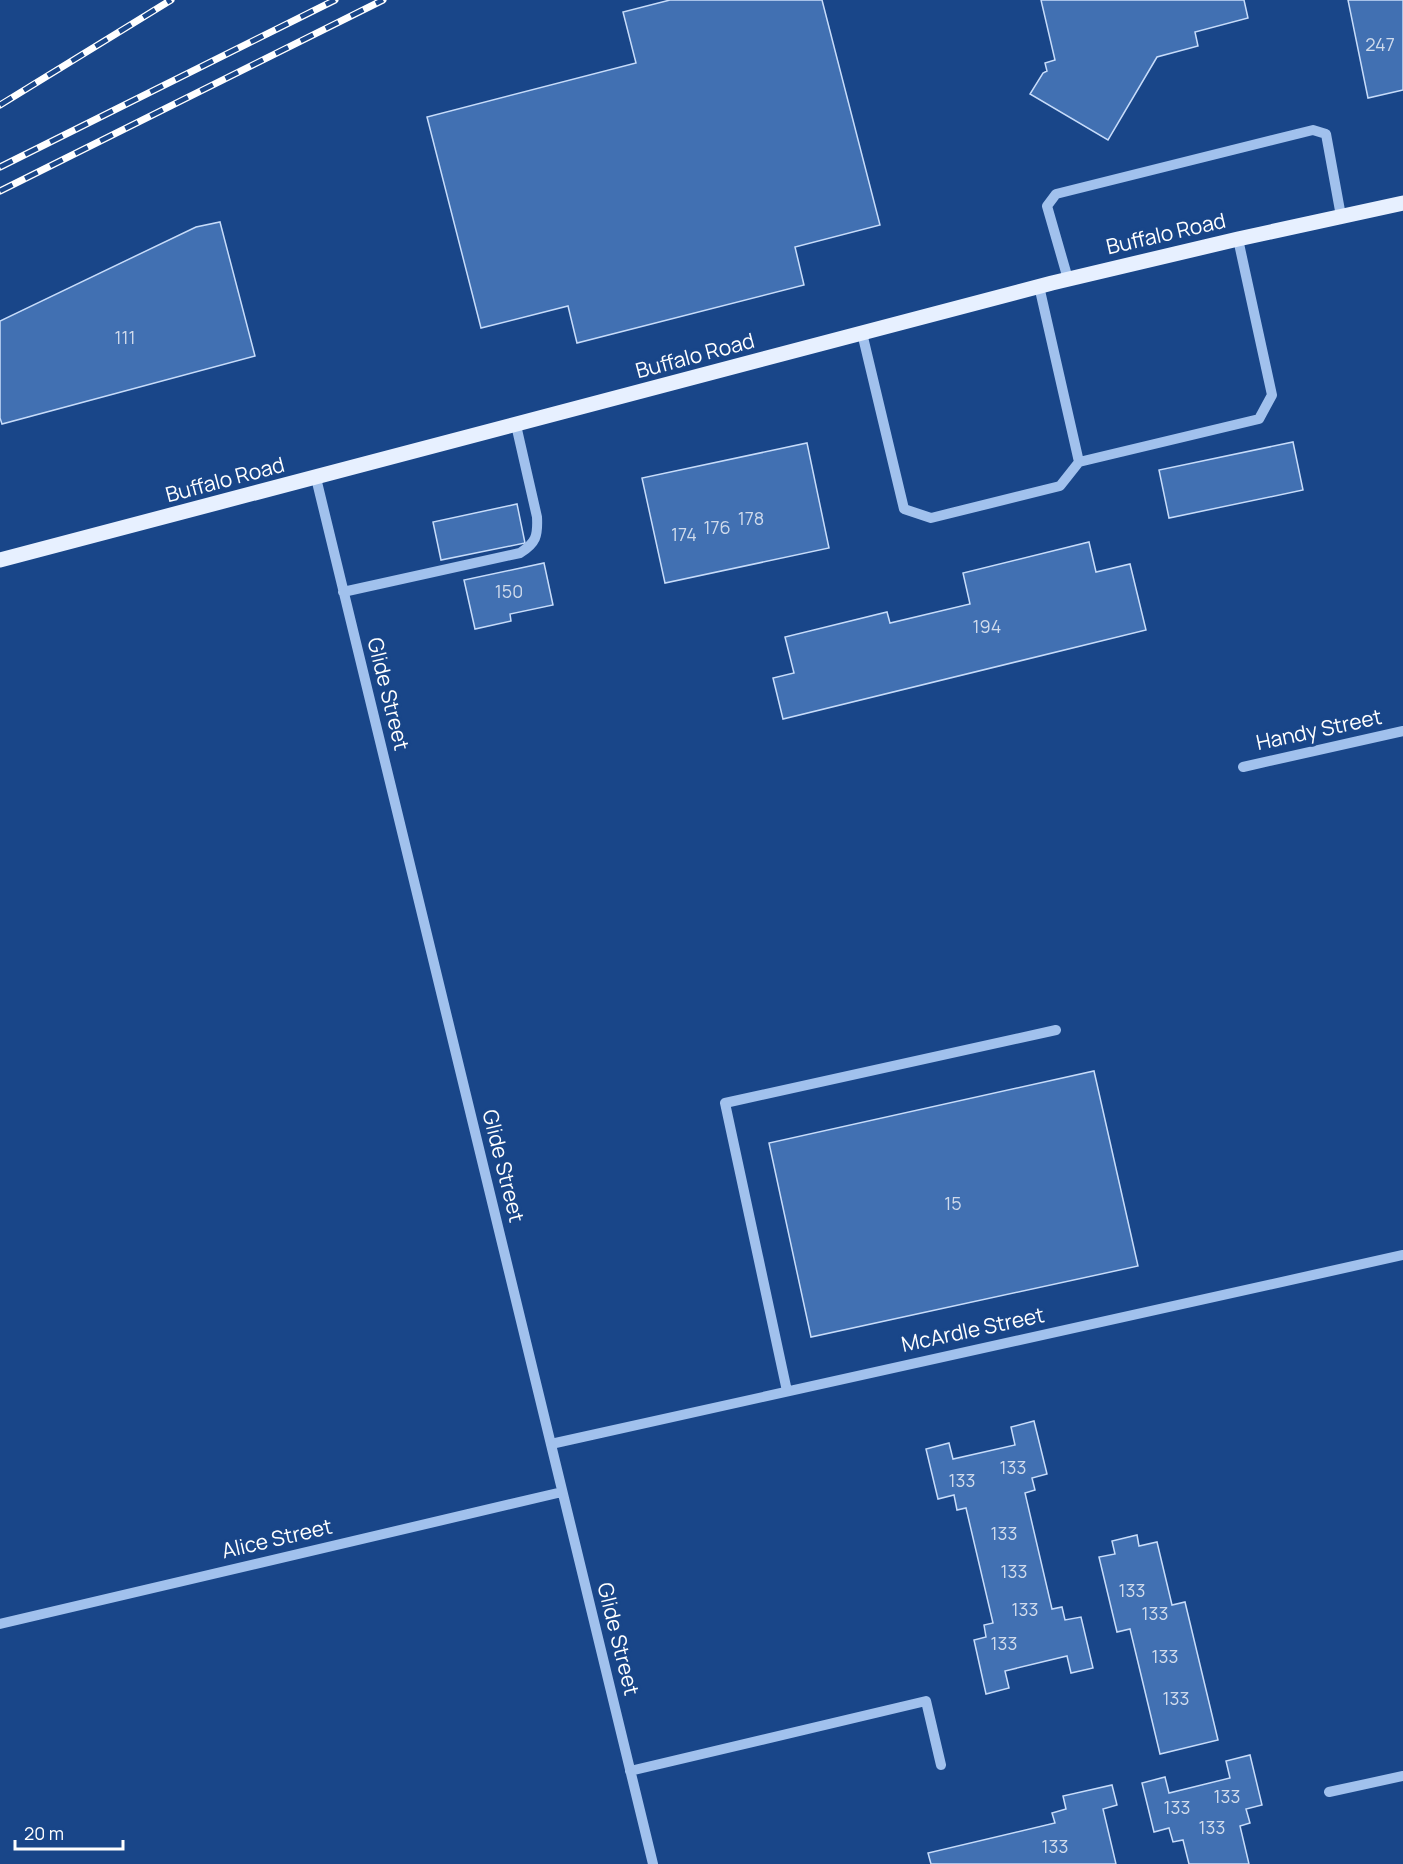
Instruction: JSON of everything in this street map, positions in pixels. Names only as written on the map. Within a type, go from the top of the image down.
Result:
[{"type":"main road","name":"Buffalo Road","points":[[0,560],[1039,286],[1238,238],[1403,203]]},
{"type":"street","points":[[1068,279],[1047,206],[1056,194],[1313,130],[1326,134],[1341,216]]},
{"type":"street","points":[[862,333],[904,509],[931,518],[1060,486],[1079,462],[1259,419],[1272,395],[1238,238]]},
{"type":"street","points":[[1039,286],[1079,462]]},
{"type":"street","points":[[343,592],[513,555],[531,546],[538,531],[537,517],[516,425]]},
{"type":"street","name":"Glide Street","points":[[316,478],[653,1864]]},
{"type":"street","name":"Handy Street","points":[[1243,766],[1403,731]]},
{"type":"street","points":[[787,1390],[725,1103],[1056,1030]]},
{"type":"street","name":"McArdle Street","points":[[551,1444],[1403,1255]]},
{"type":"street","name":"Alice Street","points":[[0,1624],[562,1492]]},
{"type":"street","points":[[630,1771],[926,1701],[941,1765]]},
{"type":"street","points":[[1329,1792],[1403,1776]]},
{"type":"building","points":[[670,0],[822,0],[880,225],[795,247],[804,285],[577,343],[568,306],[481,328],[427,117],[636,63],[623,12]]},
{"type":"building","points":[[1041,0],[1244,0],[1248,18],[1195,32],[1198,46],[1157,57],[1108,140],[1030,94],[1043,73],[1047,71],[1045,63],[1055,60]]},
{"type":"building","points":[[1348,0],[1403,0],[1403,90],[1368,98]]},
{"type":"building","points":[[220,222],[255,356],[2,424],[0,418],[0,321],[196,227]]},
{"type":"building","points":[[1293,442],[1303,490],[1169,518],[1159,470]]},
{"type":"building","points":[[807,443],[829,548],[665,583],[642,478]]},
{"type":"building","points":[[517,504],[525,543],[441,560],[433,522]]},
{"type":"building","points":[[1089,542],[1096,572],[1130,564],[1146,630],[783,719],[773,678],[794,673],[785,637],[887,612],[890,623],[970,604],[963,573]]},
{"type":"building","points":[[544,563],[553,605],[510,614],[511,621],[475,629],[464,580]]},
{"type":"building","points":[[1094,1071],[1138,1266],[811,1337],[769,1143]]},
{"type":"building","points":[[1034,1421],[1047,1474],[1032,1478],[1035,1490],[1025,1493],[1052,1609],[1062,1607],[1065,1620],[1081,1617],[1093,1668],[1071,1673],[1067,1656],[1005,1671],[1009,1688],[986,1694],[974,1640],[986,1637],[984,1625],[993,1623],[966,1508],[957,1510],[954,1495],[938,1499],[926,1449],[949,1443],[953,1459],[1015,1445],[1011,1427]]},
{"type":"building","points":[[1137,1535],[1139,1546],[1157,1542],[1172,1605],[1185,1602],[1218,1740],[1160,1754],[1130,1629],[1117,1632],[1099,1557],[1115,1554],[1112,1541]]},
{"type":"building","points":[[1250,1755],[1262,1805],[1246,1809],[1250,1823],[1240,1826],[1249,1864],[1189,1864],[1183,1840],[1173,1842],[1169,1828],[1154,1832],[1142,1783],[1165,1777],[1169,1793],[1230,1778],[1226,1761]]},
{"type":"building","points":[[1112,1785],[1117,1805],[1103,1809],[1116,1864],[931,1864],[928,1853],[1055,1823],[1052,1813],[1066,1809],[1063,1796]]},
{"type":"railway","points":[[0,105],[171,0]]},
{"type":"railway","points":[[0,167],[335,0]]},
{"type":"railway","points":[[0,191],[383,0]]}]
